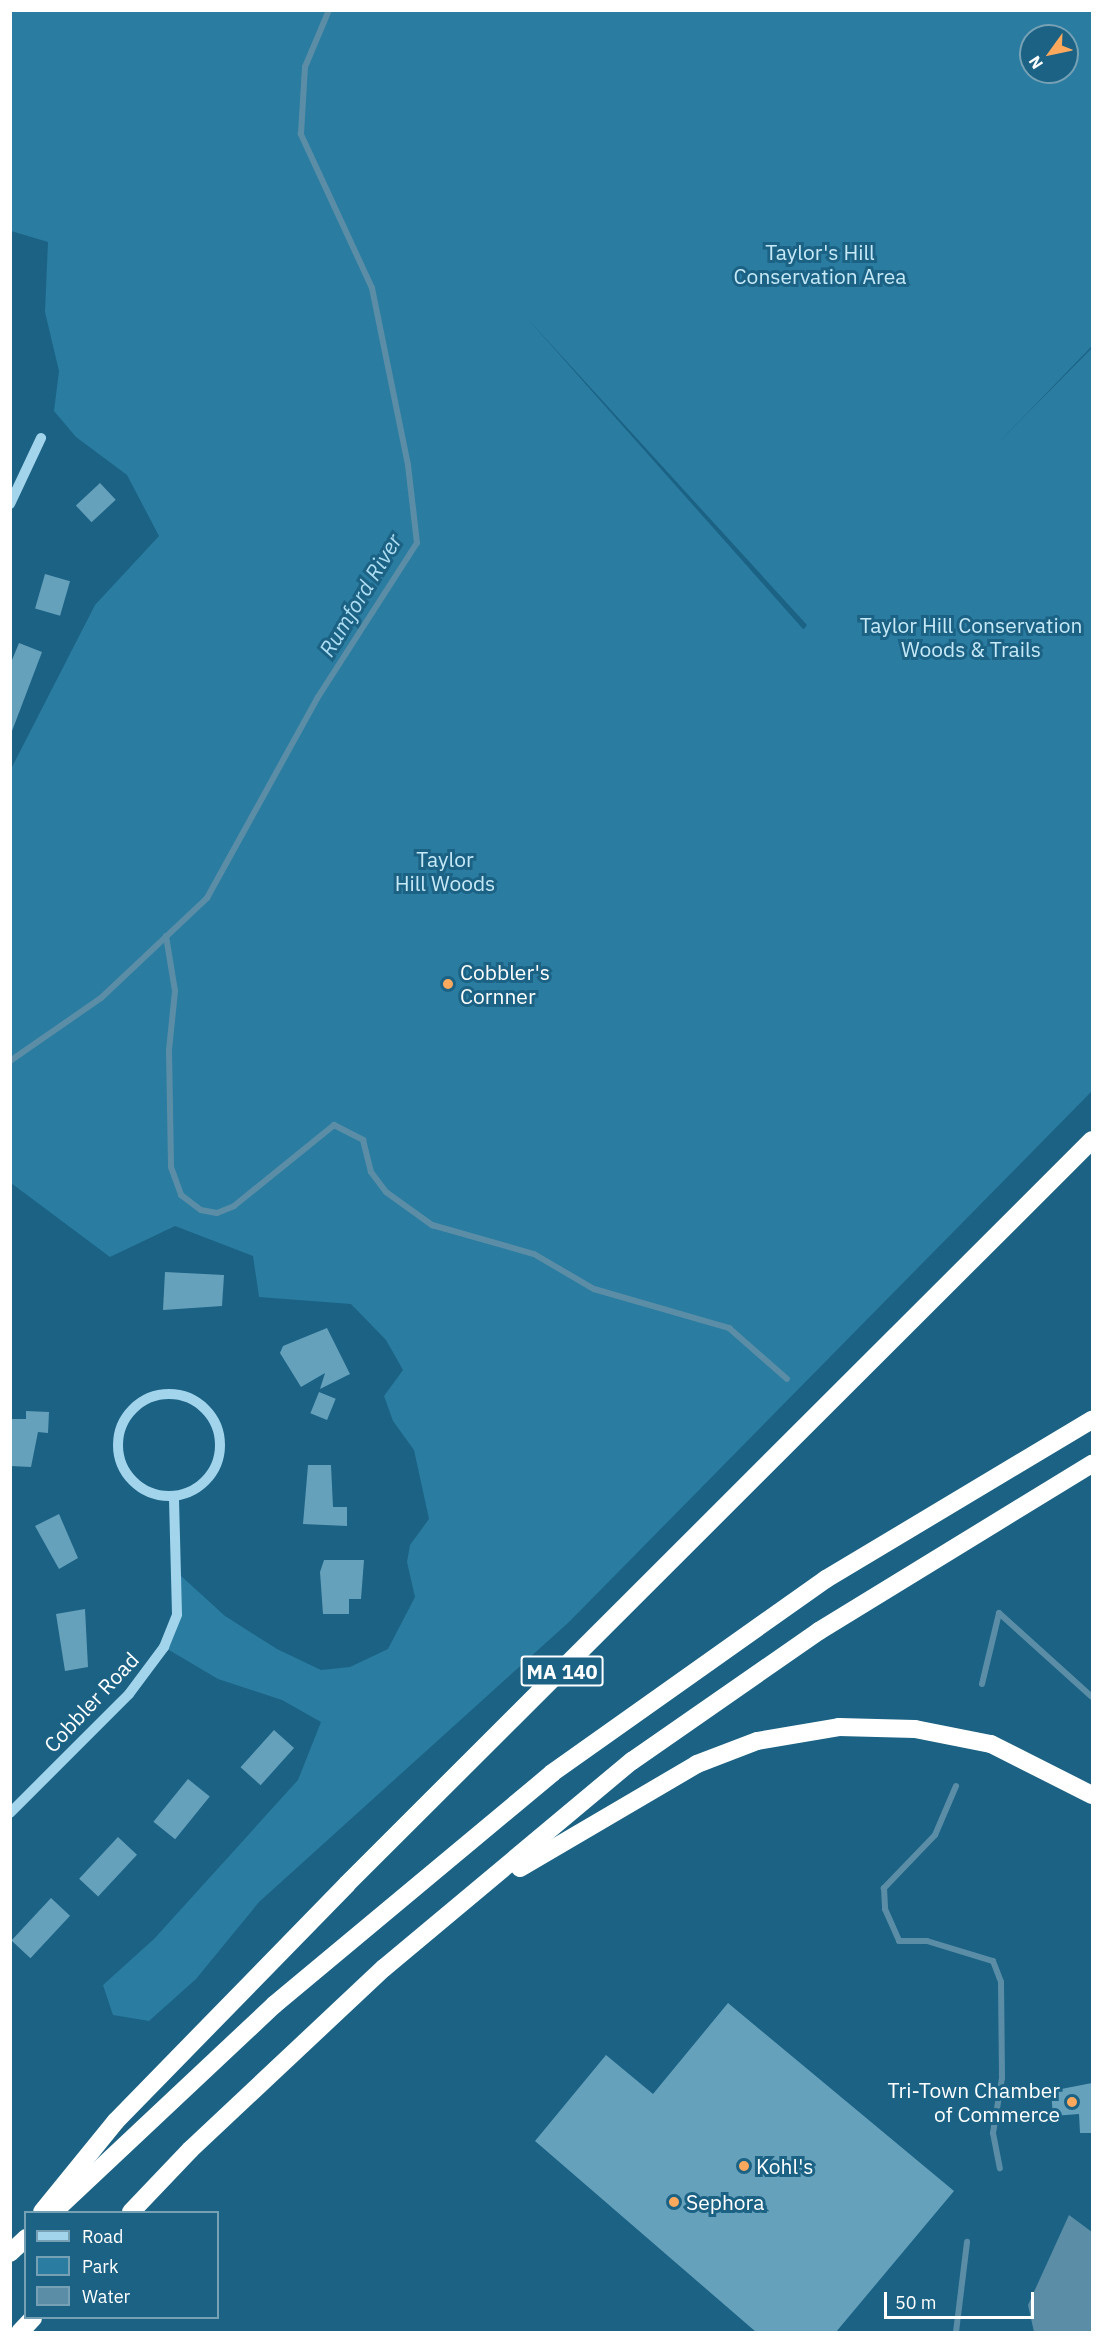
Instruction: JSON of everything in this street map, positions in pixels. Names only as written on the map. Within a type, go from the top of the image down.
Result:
[{"type":"highway","name":"MA 140","points":[[43,2211],[116,2121],[347,1884],[1092,1140]]},
{"type":"highway","points":[[53,2211],[273,2005],[552,1773],[826,1579],[1092,1420]]},
{"type":"highway","points":[[132,2211],[190,2150],[446,1917],[642,1754],[819,1631],[1092,1464]]},
{"type":"highway","points":[[446,1917],[585,1825],[697,1764],[757,1741],[839,1727],[915,1729],[991,1744],[1092,1795]]},
{"type":"highway","points":[[20,2332],[32,2319]]},
{"type":"street","points":[[10,504],[41,438]]},
{"type":"street","points":[[158,1395],[198,1402],[220,1437],[219,1458],[210,1477],[174,1496],[144,1490],[120,1458],[126,1418],[158,1395]]},
{"type":"street","name":"Cobbler Road","points":[[10,1813],[129,1694],[164,1647],[177,1614],[174,1496]]},
{"type":"green space","name":"Taylor Hill Woods","points":[[10,11],[1092,11],[1092,346],[996,445],[1092,348],[1092,1091],[569,1622],[259,1902],[196,1979],[149,2021],[113,2015],[103,1985],[154,1939],[298,1780],[321,1722],[282,1700],[218,1679],[164,1647],[177,1614],[180,1575],[225,1616],[277,1649],[321,1670],[350,1667],[388,1649],[415,1597],[407,1562],[410,1545],[429,1519],[414,1450],[393,1421],[384,1396],[403,1370],[386,1340],[351,1304],[259,1297],[253,1256],[175,1226],[110,1257],[11,1183],[11,769],[95,605],[159,536],[127,475],[76,437],[54,411],[59,371],[45,312],[48,242],[11,231]],"holes":[[[527,318],[807,625],[803,629]]]},
{"type":"water","points":[[1069,2215],[1092,2232],[1092,2332],[1034,2332],[1028,2305]]},
{"type":"building","points":[[100,483],[116,500],[92,522],[76,506]]},
{"type":"building","points":[[45,574],[70,581],[60,616],[35,609]]},
{"type":"building","points":[[19,643],[42,652],[12,731],[10,665]]},
{"type":"building","points":[[165,1272],[224,1275],[222,1306],[163,1310]]},
{"type":"building","points":[[327,1328],[350,1374],[320,1389],[325,1373],[301,1387],[280,1353],[283,1346]]},
{"type":"building","points":[[319,1392],[336,1399],[327,1420],[310,1413]]},
{"type":"building","points":[[26,1411],[49,1412],[48,1433],[38,1432],[31,1467],[10,1466],[10,1419],[26,1419]]},
{"type":"building","points":[[308,1465],[331,1465],[333,1507],[347,1507],[347,1526],[303,1524]]},
{"type":"building","points":[[59,1514],[78,1558],[59,1569],[35,1526]]},
{"type":"building","points":[[324,1560],[364,1560],[361,1599],[349,1599],[349,1614],[323,1614],[320,1572]]},
{"type":"building","points":[[85,1609],[88,1667],[65,1671],[56,1614]]},
{"type":"building","points":[[274,1730],[294,1748],[261,1785],[241,1767]]},
{"type":"building","points":[[188,1779],[210,1797],[175,1839],[153,1822]]},
{"type":"building","points":[[118,1837],[137,1855],[98,1896],[79,1879]]},
{"type":"building","points":[[51,1898],[70,1916],[30,1958],[11,1940]]},
{"type":"building","name":"Kohl's","points":[[728,2003],[954,2191],[836,2332],[756,2332],[535,2141],[606,2055],[653,2094]]},
{"type":"building","name":"Tri-Town Chamber of Commerce","points":[[1092,2083],[1092,2133],[1080,2133],[1079,2114],[1053,2116],[1051,2091]]},
{"type":"waterway","name":"Rumford River","points":[[10,1061],[101,998],[207,898],[318,697],[417,543],[408,465],[372,288],[301,134],[305,67],[329,10]]},
{"type":"waterway","points":[[166,936],[175,991],[169,1050],[171,1167],[181,1195],[201,1210],[217,1213],[234,1206],[334,1125],[363,1140],[371,1172],[386,1192],[432,1225],[534,1254],[594,1289],[729,1328],[787,1379]]},
{"type":"waterway","points":[[982,1684],[999,1613],[1092,1697]]},
{"type":"waterway","points":[[956,1786],[935,1835],[884,1888],[885,1909],[899,1941],[927,1941],[993,1961],[1001,1982],[1002,2078],[993,2133],[1000,2168]]},
{"type":"waterway","points":[[956,2332],[967,2242]]},
{"type":"place","name":"Cobbler's Cornner","points":[[448,984]]},
{"type":"place","name":"Tri-Town Chamber of Commerce","points":[[1072,2102]]},
{"type":"place","name":"Kohl's","points":[[744,2166]]},
{"type":"place","name":"Sephora","points":[[674,2202]]},
{"type":"park label","name":"Taylor's Hill Conservation Area","points":[[820,264]]},
{"type":"park label","name":"Taylor Hill Conservation Woods & Trails","points":[[971,637]]}]
